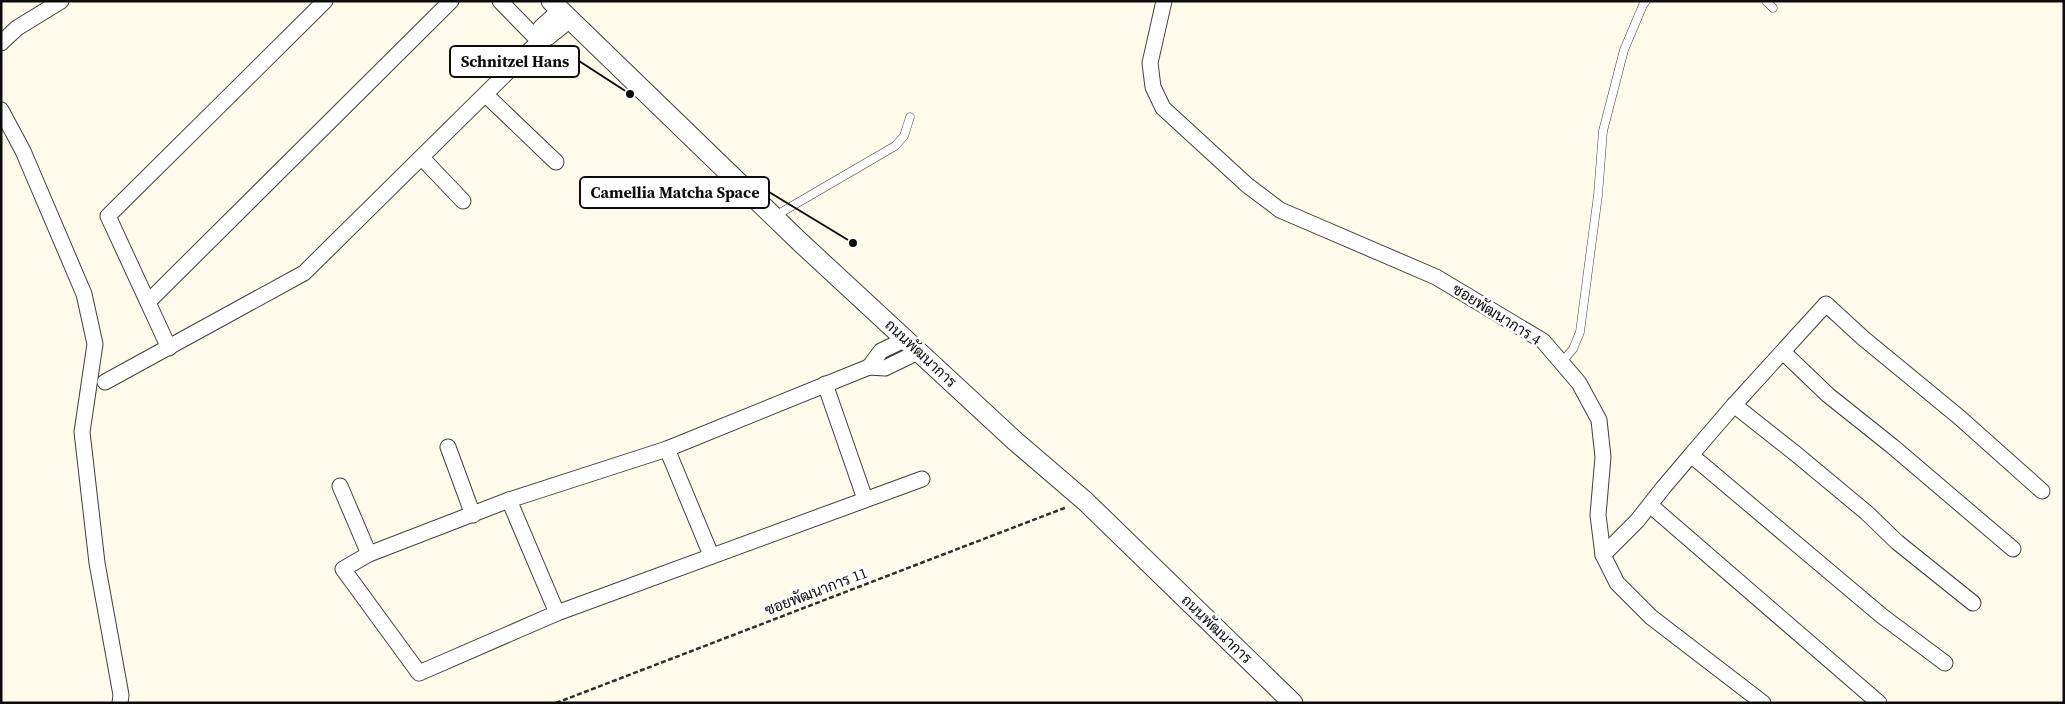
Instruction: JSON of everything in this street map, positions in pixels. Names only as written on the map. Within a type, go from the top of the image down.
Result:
[{"type":"street","points":[[1,43],[17,28],[61,1]]},
{"type":"street","points":[[169,348],[108,216],[325,1]]},
{"type":"street","points":[[148,302],[451,1]]},
{"type":"street","points":[[500,1],[539,41]]},
{"type":"street","name":"ซอยพัฒนาการ 4","points":[[1163,1],[1150,63],[1153,88],[1163,108],[1233,172],[1280,210],[1436,277],[1543,341],[1579,383],[1599,420],[1603,457],[1598,515],[1603,554],[1617,583],[1651,617],[1763,703]]},
{"type":"street","points":[[105,382],[304,273],[539,41],[542,27],[560,10]]},
{"type":"street","name":"ถนนพัฒนาการ","points":[[560,10],[800,242],[1016,441],[1085,501],[1292,703]]},
{"type":"street","points":[[486,95],[556,162]]},
{"type":"street","points":[[1,110],[23,150],[84,294],[95,344],[82,432],[92,526],[121,695],[120,703]]},
{"type":"street","points":[[422,158],[463,201]]},
{"type":"street","points":[[1603,554],[1637,521],[1734,405],[1826,304],[1863,338],[1960,417],[2042,490]]},
{"type":"street","points":[[913,345],[881,351],[869,367],[668,449],[509,500],[369,554],[343,569],[419,673],[557,613],[710,555],[922,479]]},
{"type":"street","points":[[1783,352],[1828,395],[1892,446],[2014,549]]},
{"type":"street","points":[[825,384],[865,499]]},
{"type":"street","points":[[1734,405],[1867,513],[1897,542],[1972,603]]},
{"type":"street","points":[[448,447],[473,515]]},
{"type":"street","points":[[668,449],[710,555]]},
{"type":"street","points":[[1691,455],[1882,616],[1945,663]]},
{"type":"street","points":[[340,486],[369,554]]},
{"type":"street","points":[[509,500],[557,613]]},
{"type":"street","points":[[1650,505],[1879,703]]},
{"type":"lane","points":[[1561,363],[1573,349],[1580,332],[1598,195],[1603,131],[1624,50],[1646,1]]},
{"type":"lane","points":[[1766,1],[1773,8]]},
{"type":"lane","points":[[775,216],[895,146],[904,136],[910,117]]},
{"type":"path","name":"ซอยพัฒนาการ 11","points":[[556,703],[1085,501]]},
{"type":"place","name":"Schnitzel Hans","points":[[630,94]]},
{"type":"place","name":"Camellia Matcha Space","points":[[853,243]]}]
